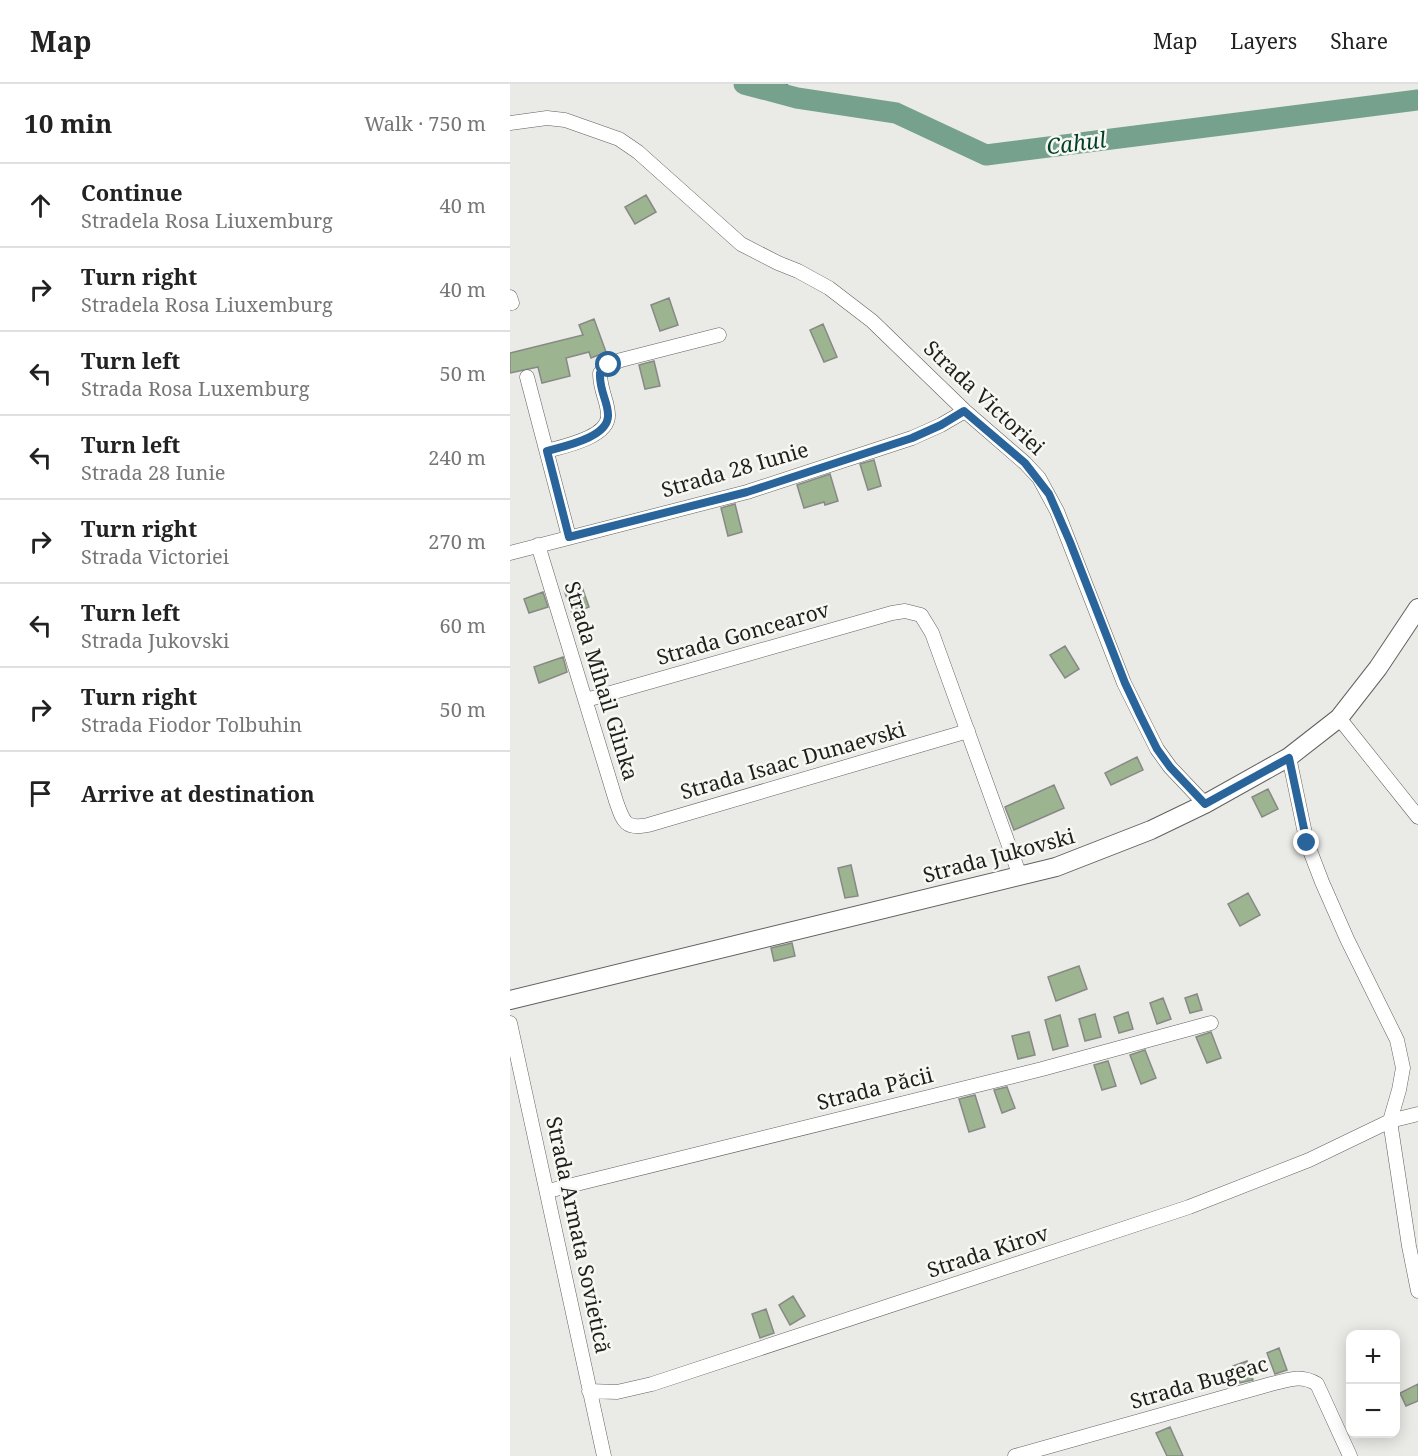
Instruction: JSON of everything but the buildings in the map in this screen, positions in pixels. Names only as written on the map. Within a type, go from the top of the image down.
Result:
[{"type":"main road","name":"Strada Jukovski","points":[[510,1000],[1056,867],[1151,830],[1205,804],[1289,758],[1339,718],[1378,668],[1418,608]]},
{"type":"street","name":"Strada Victoriei","points":[[510,123],[547,118],[565,120],[606,133],[638,152],[741,244],[829,288],[872,321],[964,411],[1025,463],[1049,494],[1125,683],[1157,749],[1170,767],[1205,804]]},
{"type":"street","points":[[547,451],[601,431],[607,423],[608,413],[600,386],[600,373],[609,365],[719,335]]},
{"type":"street","points":[[527,377],[569,537]]},
{"type":"street","name":"Strada 28 Iunie","points":[[510,553],[747,492],[912,438],[941,425],[964,411]]},
{"type":"street","name":"Strada Mihail Glinka","points":[[538,545],[621,815],[630,826]]},
{"type":"street","name":"Strada Goncearov","points":[[586,700],[892,613],[912,612],[921,615],[932,633],[968,731]]},
{"type":"street","points":[[1339,718],[1418,817]]},
{"type":"street","points":[[968,731],[1020,876]]},
{"type":"street","name":"Strada Isaac Dunaevski","points":[[630,826],[648,825],[968,731]]},
{"type":"street","points":[[1289,758],[1307,843],[1347,939],[1397,1040],[1402,1068],[1399,1090],[1390,1121],[1418,1291]]},
{"type":"street","name":"Strada Armata Sovietică","points":[[510,1023],[604,1456]]},
{"type":"street","name":"Strada Păcii","points":[[548,1191],[1042,1070],[1211,1023]]},
{"type":"street","name":"Strada Kirov","points":[[589,1391],[617,1392],[652,1384],[1137,1226],[1309,1160],[1390,1121],[1418,1114]]},
{"type":"street","name":"Strada Bugeac","points":[[1015,1456],[1271,1384],[1306,1378],[1317,1384],[1350,1456]]},
{"type":"waterway","name":"Cahul","points":[[744,84],[797,98],[896,113],[986,155],[1418,100]]},
{"type":"waterway","points":[[785,84],[797,98]]},
{"type":"route","points":[[609,365],[600,373],[600,386],[608,413],[607,423],[601,431],[547,451],[569,537],[747,492],[912,438],[941,425],[964,411],[1025,463],[1039,478],[1049,494],[1125,683],[1157,749],[1170,767],[1205,804],[1289,758],[1307,843]]}]
